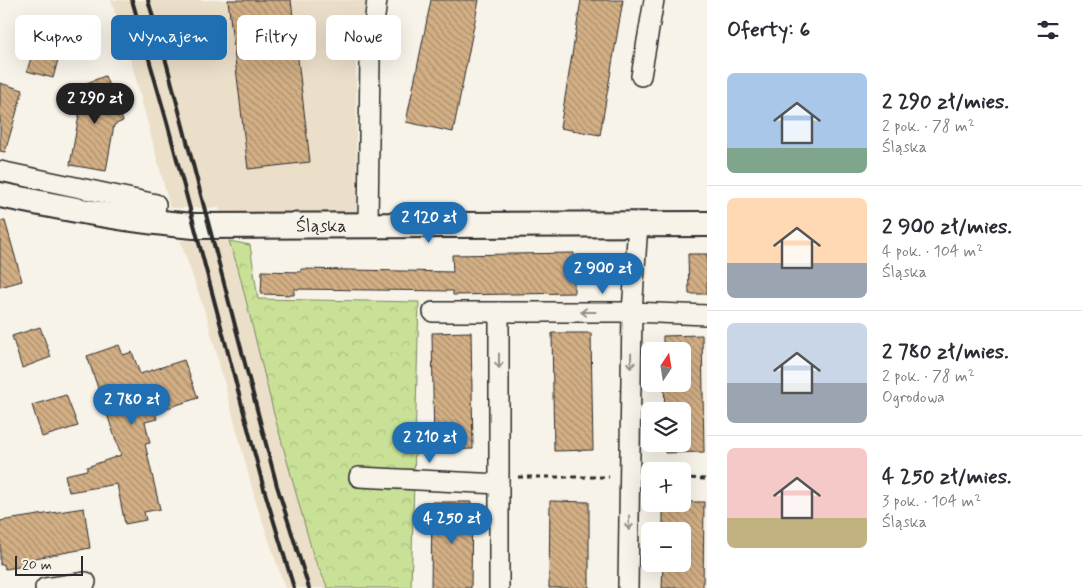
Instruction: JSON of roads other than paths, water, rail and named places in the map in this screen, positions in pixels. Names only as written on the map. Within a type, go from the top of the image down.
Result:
[{"type":"street","points":[[368,225],[370,58],[377,0]]},
{"type":"street","points":[[641,76],[654,0]]},
{"type":"street","points":[[0,170],[156,204],[154,223]]},
{"type":"street","name":"Śląska","points":[[0,195],[74,210],[154,223],[194,226],[707,224]]},
{"type":"street","points":[[628,588],[632,312],[638,224]]},
{"type":"street","points":[[433,312],[632,312],[707,315]]},
{"type":"street","points":[[499,312],[499,588]]},
{"type":"street","points":[[359,477],[499,480]]},
{"type":"street","points":[[45,588],[86,582]]},
{"type":"railway","points":[[132,0],[167,122],[264,489],[294,588]]},
{"type":"railway","points":[[148,0],[167,65],[277,486],[309,588]]}]
